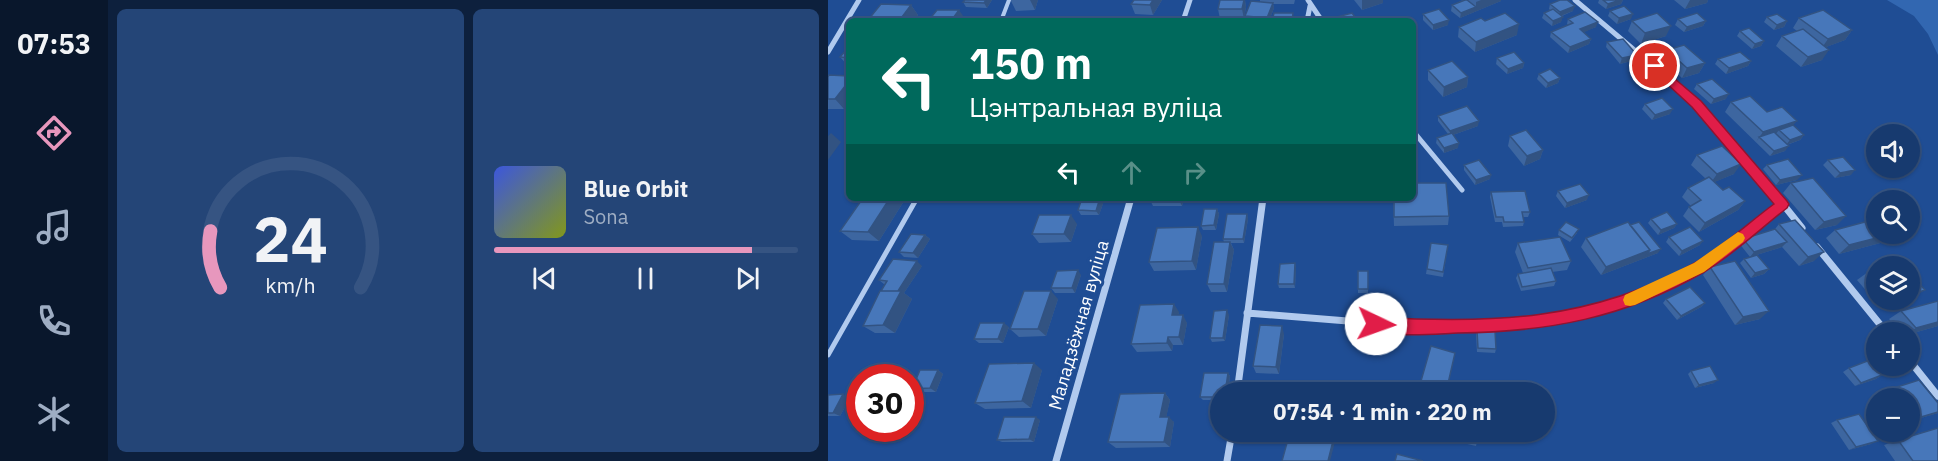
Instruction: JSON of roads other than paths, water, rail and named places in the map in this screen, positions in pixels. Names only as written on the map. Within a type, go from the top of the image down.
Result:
[{"type":"street","points":[[848,18],[859,0]]},
{"type":"street","points":[[1184,18],[1190,0]]},
{"type":"street","points":[[1308,0],[1320,18]]},
{"type":"street","points":[[1575,0],[1670,79],[1696,104],[1805,232]]},
{"type":"street","points":[[1308,18],[1310,6]]},
{"type":"street","points":[[828,52],[846,22]]},
{"type":"street","points":[[1416,135],[1462,190]]},
{"type":"street","name":"Маладзёжная вуліца","points":[[1056,461],[1130,201]]},
{"type":"street","points":[[1238,382],[1263,201]]},
{"type":"street","points":[[1247,313],[1422,327],[1530,323],[1581,315],[1627,301],[1699,268],[1783,204]]},
{"type":"street","points":[[1812,241],[1878,322]]},
{"type":"street","points":[[1920,374],[1938,396]]},
{"type":"street","points":[[1227,461],[1231,442]]},
{"type":"lane","points":[[1002,18],[1010,0]]},
{"type":"lane","points":[[828,355],[915,201]]}]
